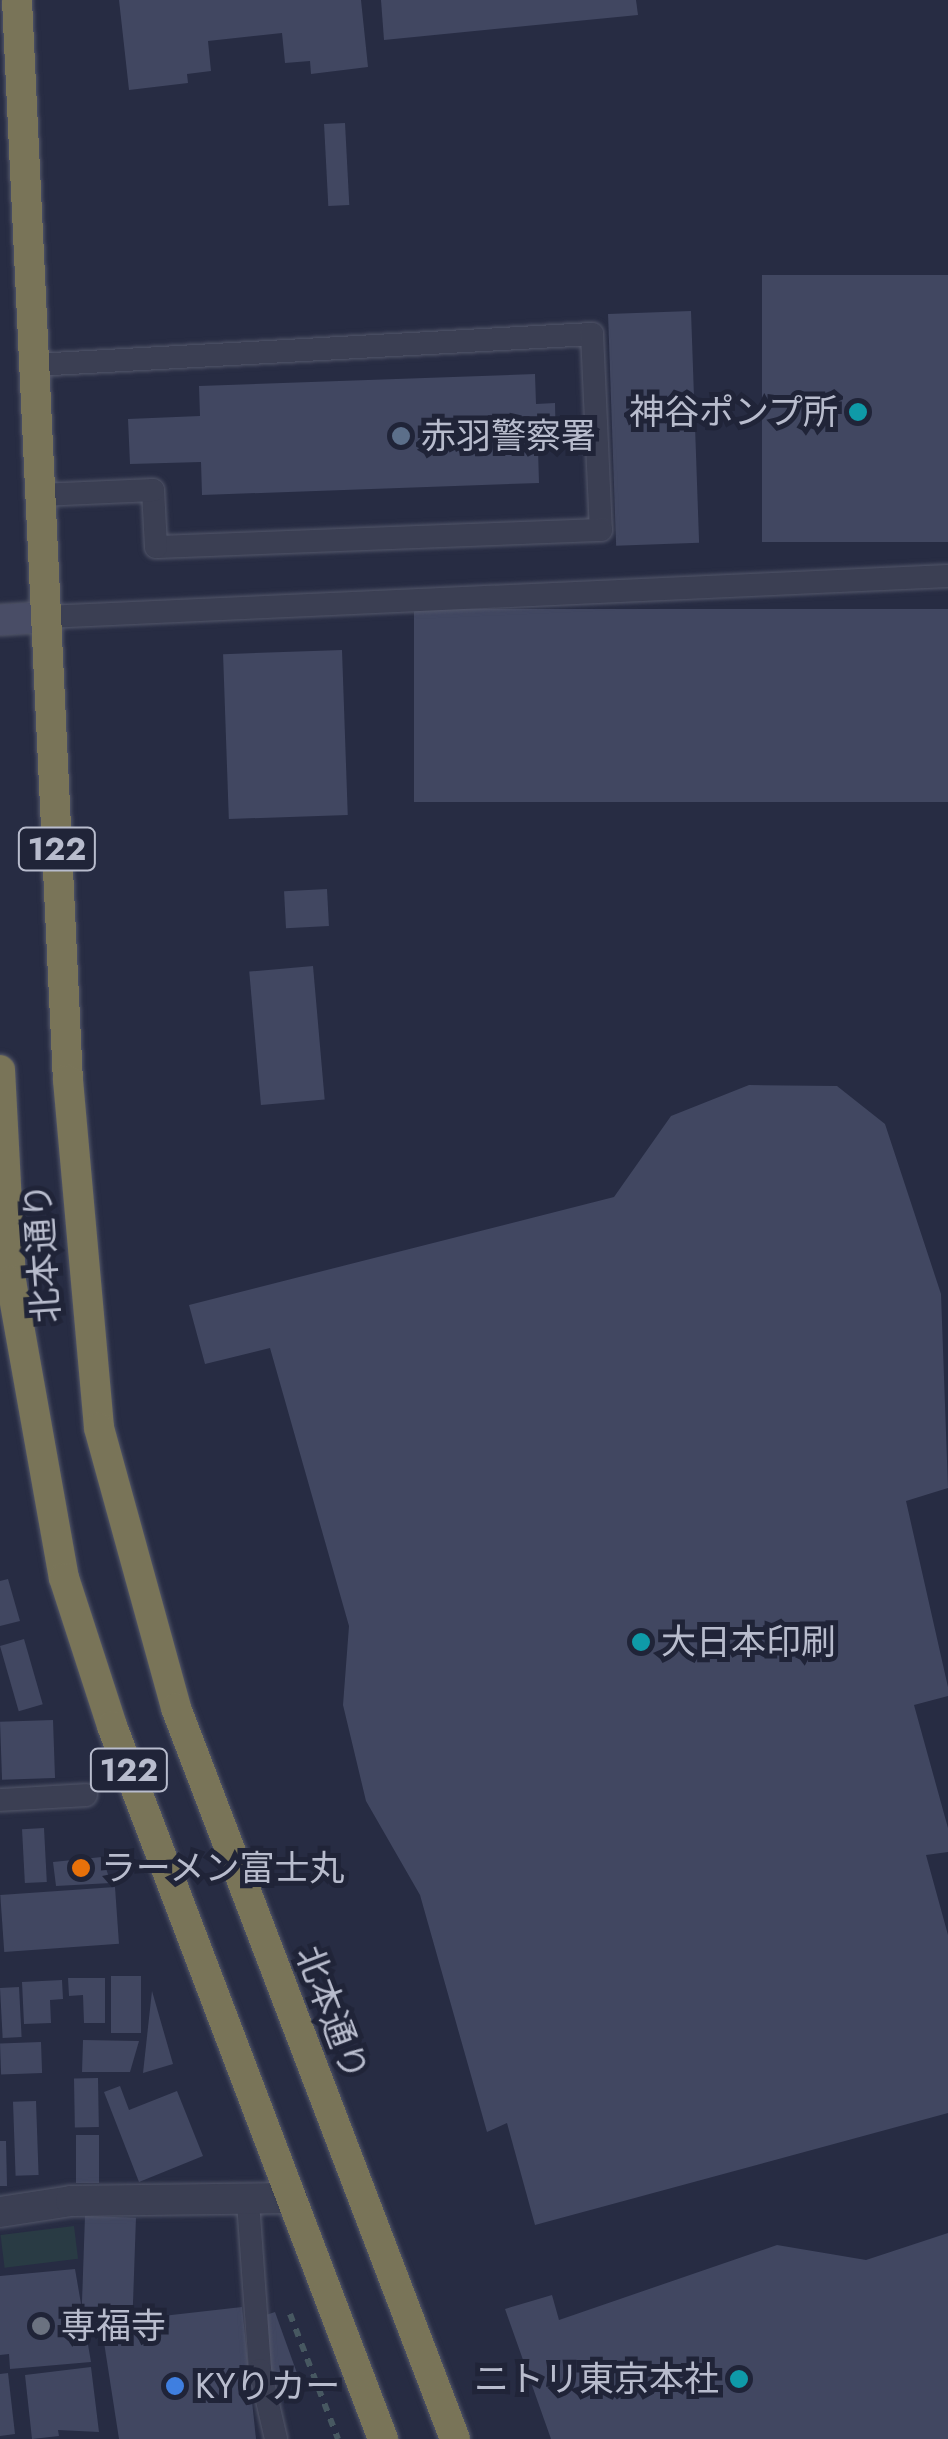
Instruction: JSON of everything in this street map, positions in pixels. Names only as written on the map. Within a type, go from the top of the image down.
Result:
[{"type":"highway","name":"北本通り","points":[[17,0],[86,1337],[117,1514],[176,1708],[455,2439]]},
{"type":"highway","name":"北本通り","points":[[0,1070],[11,1281],[64,1578],[383,2439]]},
{"type":"street","points":[[0,620],[46,617]]},
{"type":"street","points":[[0,2212],[70,2201],[248,2202],[292,2198]]},
{"type":"lane","points":[[34,364],[592,334],[601,530],[156,546],[153,490],[40,495]]},
{"type":"lane","points":[[46,617],[948,576]]},
{"type":"lane","points":[[0,1800],[86,1795]]},
{"type":"lane","points":[[248,2202],[260,2370],[276,2439]]},
{"type":"shaded area","points":[[74,2226],[78,2259],[5,2268],[1,2235]]},
{"type":"building","points":[[119,0],[361,0],[368,67],[311,74],[310,61],[285,63],[282,33],[208,41],[211,71],[187,74],[188,83],[129,90]]},
{"type":"building","points":[[381,0],[636,0],[638,15],[384,40]]},
{"type":"building","points":[[345,123],[349,205],[328,206],[324,124]]},
{"type":"building","name":"神谷ポンプ所","points":[[762,275],[948,275],[948,542],[762,542]]},
{"type":"building","points":[[691,311],[699,543],[616,546],[608,314]]},
{"type":"building","points":[[535,374],[536,404],[555,403],[556,448],[538,449],[539,483],[202,495],[201,462],[130,464],[128,419],[200,416],[199,386]]},
{"type":"building","points":[[414,609],[948,609],[948,802],[414,802]]},
{"type":"building","points":[[342,650],[348,815],[229,819],[223,654]]},
{"type":"building","points":[[327,889],[329,926],[286,928],[284,891]]},
{"type":"building","points":[[313,966],[325,1099],[261,1105],[249,972]]},
{"type":"building","name":"大日本印刷","points":[[749,1085],[837,1086],[885,1124],[941,1294],[948,1488],[906,1501],[948,1687],[948,1696],[914,1705],[948,1828],[948,1852],[926,1855],[948,1935],[948,2113],[535,2225],[507,2123],[487,2132],[420,1895],[366,1801],[343,1705],[349,1626],[270,1348],[205,1364],[189,1305],[614,1197],[671,1116]]},
{"type":"building","points":[[8,1579],[20,1621],[0,1626],[0,1581]]},
{"type":"building","points":[[24,1639],[43,1704],[19,1711],[0,1646]]},
{"type":"building","points":[[53,1720],[55,1778],[2,1780],[0,1722]]},
{"type":"building","points":[[44,1828],[47,1882],[25,1883],[22,1829]]},
{"type":"building","points":[[102,1857],[111,1883],[56,1886],[53,1862]]},
{"type":"building","points":[[115,1887],[119,1944],[4,1952],[0,1895]]},
{"type":"building","points":[[111,1976],[141,1976],[141,2033],[111,2033]]},
{"type":"building","points":[[68,1978],[105,1978],[105,2023],[84,2023],[83,1995],[69,1996]]},
{"type":"building","points":[[62,1980],[63,1999],[50,2000],[51,2023],[24,2024],[22,1982]]},
{"type":"building","points":[[19,1987],[22,2037],[3,2038],[0,1988]]},
{"type":"building","points":[[152,1991],[173,2064],[143,2073]]},
{"type":"building","points":[[83,2040],[139,2041],[130,2072],[82,2072]]},
{"type":"building","points":[[41,2042],[42,2073],[1,2074],[0,2043]]},
{"type":"building","points":[[74,2078],[98,2078],[99,2127],[75,2127]]},
{"type":"building","points":[[120,2086],[129,2110],[177,2091],[203,2156],[139,2182],[104,2092]]},
{"type":"building","points":[[36,2101],[39,2175],[16,2176],[13,2102]]},
{"type":"building","points":[[76,2135],[99,2135],[99,2183],[76,2183]]},
{"type":"building","points":[[0,2141],[6,2141],[7,2186],[0,2186]]},
{"type":"building","points":[[85,2216],[136,2218],[132,2323],[81,2321]]},
{"type":"building","name":"ニトリ東京本社","points":[[948,2233],[948,2439],[551,2439],[505,2309],[552,2295],[559,2320],[777,2245],[866,2260]]},
{"type":"building","points":[[75,2269],[91,2362],[10,2369],[9,2354],[0,2355],[0,2276]]},
{"type":"building","points":[[242,2307],[256,2439],[119,2439],[101,2323]]},
{"type":"building","points":[[275,2312],[298,2376],[268,2385],[263,2316]]},
{"type":"building","points":[[91,2367],[99,2432],[58,2430],[59,2436],[32,2439],[25,2375]]},
{"type":"building","points":[[8,2373],[15,2434],[0,2436],[0,2374]]},
{"type":"place","name":"神谷ポンプ所","points":[[858,412]]},
{"type":"place","name":"赤羽警察署","points":[[401,436]]},
{"type":"place","name":"大日本印刷","points":[[641,1642]]},
{"type":"place","name":"ラーメン富士丸","points":[[81,1868]]},
{"type":"place","name":"専福寺","points":[[41,2326]]},
{"type":"place","name":"ニトリ東京本社","points":[[739,2379]]},
{"type":"place","name":"KYりカー","points":[[175,2386]]}]
